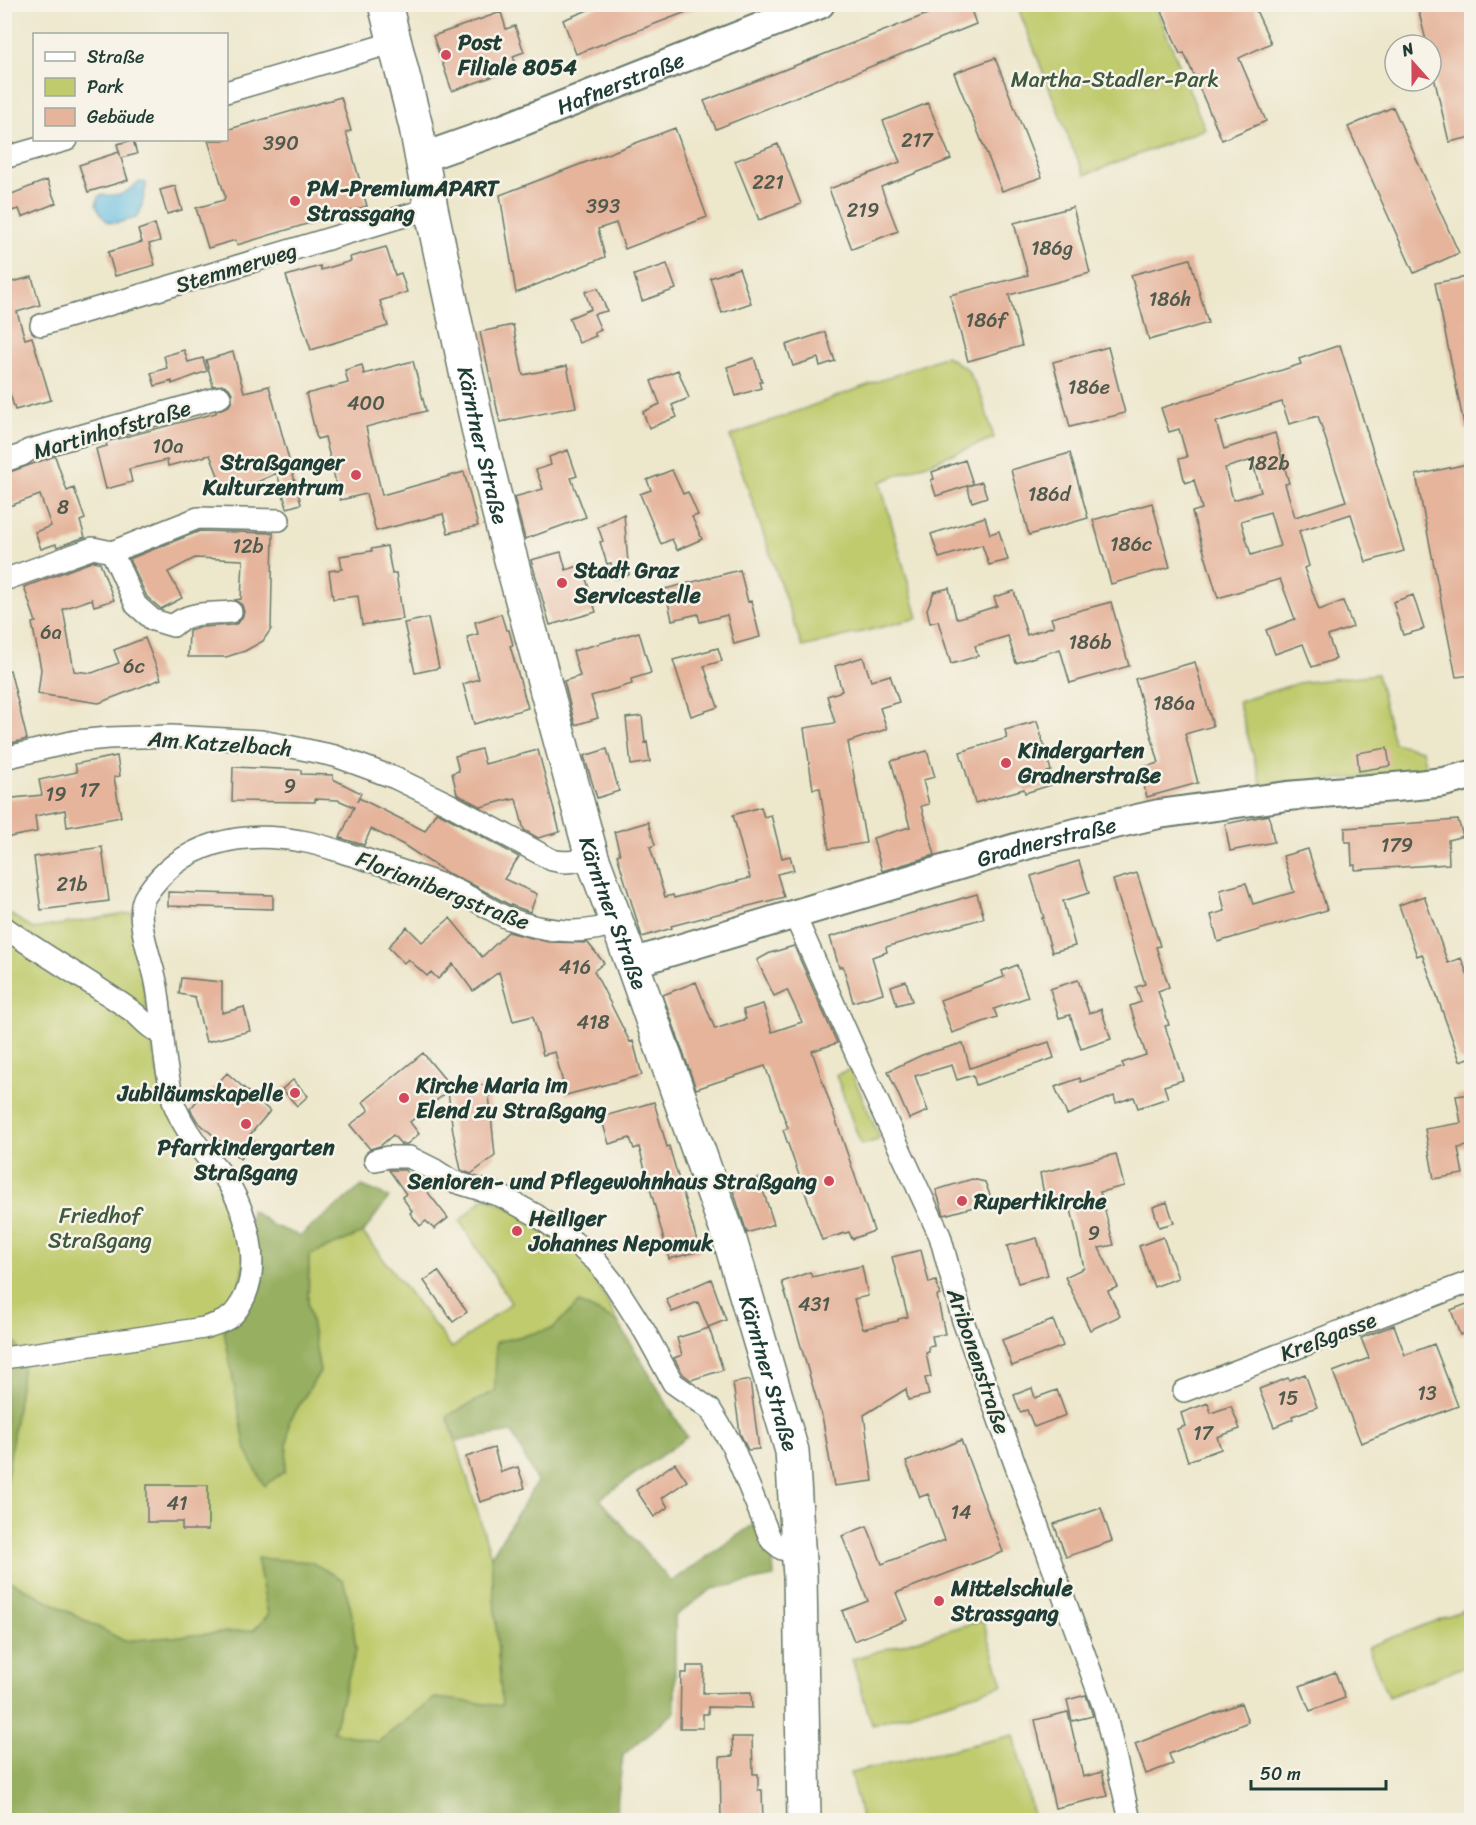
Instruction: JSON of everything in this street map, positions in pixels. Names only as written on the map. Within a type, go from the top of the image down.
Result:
[{"type":"main road","name":"Kärntner Straße","points":[[385,4],[416,127],[480,437],[507,545],[592,856],[729,1237],[792,1451],[799,1553],[804,1821]]},
{"type":"main road","name":"Hafnerstraße","points":[[421,158],[503,129],[812,6]]},
{"type":"main road","name":"Gradnerstraße","points":[[632,963],[1036,842],[1159,814],[1287,796],[1444,782],[1472,775]]},
{"type":"street","points":[[228,91],[395,42]]},
{"type":"street","points":[[4,158],[64,141]]},
{"type":"street","name":"Stemmerweg","points":[[41,325],[431,208]]},
{"type":"street","name":"Martinhofstraße","points":[[4,461],[29,450],[220,397]]},
{"type":"street","points":[[4,580],[93,548],[112,552],[198,518],[279,519]]},
{"type":"street","points":[[112,552],[136,605],[153,620],[173,626],[191,615],[231,612]]},
{"type":"street","name":"Am Katzelbach","points":[[4,758],[76,741],[108,738],[171,736],[283,744],[335,756],[395,778],[447,803],[552,860],[561,863],[592,856]]},
{"type":"street","name":"Florianibergstraße","points":[[4,1358],[204,1328],[229,1319],[243,1302],[249,1287],[253,1267],[248,1231],[230,1186],[192,1138],[175,1107],[166,1068],[161,1032],[160,996],[141,917],[143,898],[157,879],[172,866],[220,842],[247,838],[301,841],[398,869],[446,886],[511,919],[545,928],[562,931],[596,930],[617,922]]},
{"type":"street","name":"Aribonenstraße","points":[[794,914],[940,1236],[963,1321],[1104,1708],[1130,1821]]},
{"type":"street","points":[[4,927],[105,992],[154,1030],[161,1032]]},
{"type":"street","points":[[375,1160],[388,1156],[409,1157],[452,1181],[501,1196],[536,1215],[596,1261],[615,1285],[645,1332],[673,1383],[710,1409],[732,1445],[771,1540],[782,1549],[799,1553]]},
{"type":"street","name":"Kreßgasse","points":[[1184,1391],[1472,1281]]},
{"type":"green space","name":"Martha-Stadler-Park","points":[[1017,5],[1155,5],[1205,129],[1085,175]]},
{"type":"green space","points":[[946,356],[967,369],[982,398],[994,438],[880,482],[918,618],[802,647],[730,436]]},
{"type":"green space","points":[[1377,674],[1394,743],[1422,750],[1426,769],[1405,773],[1262,786],[1238,702],[1298,683]]},
{"type":"green space","name":"Friedhof Straßgang","points":[[5,911],[33,929],[132,913],[155,1061],[166,1108],[230,1186],[252,1249],[224,1331],[285,1471],[289,1422],[320,1371],[308,1305],[309,1255],[363,1233],[452,1348],[511,1303],[460,1221],[485,1197],[528,1216],[583,1258],[618,1322],[579,1303],[552,1329],[496,1342],[496,1391],[447,1416],[491,1556],[502,1706],[435,1698],[378,1742],[333,1732],[356,1650],[351,1610],[343,1580],[269,1615],[254,1630],[124,1641],[5,1578],[5,1493],[23,1364],[16,1344],[4,1346]]},
{"type":"green space","points":[[850,1069],[879,1136],[878,1140],[861,1145],[836,1075]]},
{"type":"green space","points":[[362,1186],[389,1197],[363,1233],[309,1255],[308,1305],[320,1371],[289,1422],[285,1471],[264,1486],[246,1450],[224,1331],[236,1311],[251,1210],[274,1226],[300,1236]]},
{"type":"green space","points":[[579,1303],[618,1322],[687,1437],[600,1499],[671,1582],[770,1513],[774,1577],[712,1589],[675,1616],[675,1712],[623,1755],[615,1820],[5,1820],[4,1578],[124,1641],[254,1630],[268,1615],[257,1558],[311,1562],[343,1580],[351,1610],[356,1650],[333,1732],[378,1742],[435,1698],[502,1706],[491,1556],[537,1482],[512,1432],[456,1441],[447,1416],[495,1391],[496,1342],[552,1329]]},
{"type":"green space","points":[[16,1344],[23,1364],[5,1493],[5,1346]]},
{"type":"green space","points":[[1471,1607],[1471,1664],[1388,1697],[1368,1647]]},
{"type":"green space","points":[[983,1620],[1003,1685],[872,1725],[852,1659]]},
{"type":"green space","points":[[1014,1735],[1034,1820],[862,1820],[850,1773]]},
{"type":"water","points":[[140,182],[146,183],[146,186],[141,210],[136,218],[111,223],[103,218],[96,204],[99,196],[119,195]]},
{"type":"building","points":[[603,4],[701,4],[702,6],[576,54],[563,20]]},
{"type":"building","points":[[953,4],[969,4],[976,24],[716,129],[704,101]]},
{"type":"building","points":[[1159,4],[1253,4],[1271,43],[1239,58],[1266,121],[1222,140],[1184,53],[1180,54]]},
{"type":"building","points":[[1417,4],[1472,4],[1472,137],[1449,142],[1438,93],[1443,93],[1443,33],[1424,33]]},
{"type":"building","points":[[501,12],[506,29],[515,26],[524,52],[513,56],[517,68],[452,91],[433,36]]},
{"type":"building","points":[[995,58],[1042,177],[1002,191],[954,73]]},
{"type":"building","points":[[341,97],[351,131],[346,132],[367,206],[237,245],[236,240],[208,248],[196,208],[224,200],[225,196],[208,141],[228,141],[228,129]]},
{"type":"building","points":[[928,103],[951,159],[881,187],[898,231],[852,249],[829,189],[900,162],[883,121]]},
{"type":"building","points":[[1393,107],[1459,253],[1414,273],[1348,127]]},
{"type":"building","points":[[675,128],[707,217],[625,249],[616,223],[598,229],[605,257],[516,293],[500,195]]},
{"type":"building","points":[[133,141],[137,154],[121,158],[117,144]]},
{"type":"building","points":[[778,144],[801,204],[759,220],[735,161]]},
{"type":"building","points":[[119,152],[128,180],[88,192],[79,165]]},
{"type":"building","points":[[47,180],[56,203],[22,217],[19,209],[4,213],[4,197]]},
{"type":"building","points":[[175,186],[182,210],[167,214],[160,190]]},
{"type":"building","points":[[1073,207],[1090,273],[1009,295],[1022,346],[968,361],[950,295],[1028,275],[1014,223]]},
{"type":"building","points":[[155,224],[160,241],[149,244],[155,265],[115,276],[108,252],[142,242],[138,230]]},
{"type":"building","points":[[386,247],[395,275],[401,273],[407,292],[380,301],[388,326],[311,350],[286,276],[320,266],[321,270],[351,261],[350,257]]},
{"type":"building","points":[[1190,259],[1208,323],[1149,340],[1131,275]]},
{"type":"building","points":[[667,264],[676,289],[642,301],[634,275]]},
{"type":"building","points":[[739,268],[751,303],[722,313],[710,278]]},
{"type":"building","points":[[1472,276],[1472,430],[1465,430],[1435,283]]},
{"type":"building","points":[[32,277],[40,305],[17,312],[25,339],[32,337],[51,400],[15,410],[4,374],[4,284]]},
{"type":"building","points":[[598,288],[607,311],[594,314],[601,330],[594,333],[596,336],[579,343],[569,318],[591,309],[585,292]]},
{"type":"building","points":[[513,325],[523,375],[567,366],[576,407],[500,422],[480,332]]},
{"type":"building","points":[[825,332],[835,361],[820,366],[818,358],[793,366],[786,345]]},
{"type":"building","points":[[1340,345],[1404,551],[1366,562],[1351,514],[1299,531],[1309,566],[1304,568],[1319,610],[1343,601],[1353,627],[1328,636],[1336,659],[1312,667],[1303,644],[1275,654],[1266,630],[1295,619],[1280,579],[1218,598],[1192,512],[1202,509],[1194,480],[1185,483],[1179,459],[1187,457],[1179,429],[1169,432],[1161,408],[1301,364],[1299,359]],"holes":[[[1282,402],[1289,424],[1318,416],[1346,501],[1295,517],[1285,484],[1289,483],[1275,433],[1224,449],[1216,422]],[[1252,460],[1261,492],[1233,500],[1225,468]],[[1270,512],[1280,546],[1251,555],[1241,521]]]},
{"type":"building","points":[[1108,347],[1125,413],[1070,427],[1053,362]]},
{"type":"building","points":[[184,350],[188,362],[203,358],[207,371],[172,384],[172,381],[155,386],[151,373],[167,368],[164,356]]},
{"type":"building","points":[[233,352],[244,392],[269,386],[301,504],[287,508],[277,473],[226,496],[210,455],[168,466],[167,460],[129,469],[132,482],[106,489],[96,449],[107,446],[106,442],[216,413],[229,406],[232,393],[224,385],[213,386],[206,360]]},
{"type":"building","points":[[754,358],[762,382],[759,382],[761,388],[736,396],[727,367]]},
{"type":"building","points":[[413,361],[426,411],[366,427],[382,495],[464,472],[478,526],[448,533],[443,514],[376,531],[366,494],[340,500],[325,437],[317,439],[306,394],[348,383],[345,370],[362,365],[364,374]]},
{"type":"building","points":[[678,370],[689,398],[672,405],[677,417],[649,428],[643,412],[660,404],[651,381]]},
{"type":"building","points":[[568,450],[577,476],[571,478],[586,517],[525,539],[514,497],[543,489],[536,470],[551,465],[549,457]]},
{"type":"building","points":[[1070,453],[1088,518],[1029,535],[1011,470]]},
{"type":"building","points":[[55,456],[67,491],[74,488],[85,519],[80,521],[85,537],[57,547],[56,544],[41,549],[35,532],[51,526],[40,495],[4,508],[4,474]]},
{"type":"building","points":[[965,460],[973,484],[936,496],[931,480],[934,479],[932,472]]},
{"type":"building","points":[[1472,463],[1472,675],[1456,677],[1416,475]]},
{"type":"building","points":[[672,470],[683,494],[688,492],[698,515],[692,517],[702,539],[677,550],[672,539],[661,544],[640,494],[651,490],[647,480]]},
{"type":"building","points":[[982,482],[987,497],[972,502],[967,486]]},
{"type":"building","points":[[1152,503],[1170,567],[1111,584],[1093,520]]},
{"type":"building","points":[[624,514],[629,575],[615,579],[611,563],[607,564],[598,527]]},
{"type":"building","points":[[985,517],[990,534],[999,531],[1008,560],[989,565],[982,545],[939,558],[931,534]]},
{"type":"building","points":[[200,531],[273,533],[271,629],[263,641],[245,651],[226,657],[188,657],[189,631],[202,627],[232,625],[238,623],[242,618],[244,612],[242,605],[235,600],[241,599],[243,560],[195,558],[168,572],[182,598],[161,609],[147,597],[129,559]]},
{"type":"building","points":[[387,546],[392,574],[396,573],[403,619],[362,625],[358,596],[333,599],[329,571],[342,569],[340,556]]},
{"type":"building","name":"Stadt Graz Servicestelle","points":[[561,552],[566,570],[582,565],[596,612],[550,625],[531,560]]},
{"type":"building","points":[[94,561],[100,563],[114,600],[94,606],[92,599],[63,609],[74,671],[92,673],[119,663],[114,650],[145,638],[161,679],[99,703],[38,694],[41,669],[32,623],[36,622],[24,587]]},
{"type":"building","points":[[740,570],[760,637],[734,644],[727,615],[700,622],[698,614],[672,620],[665,589]]},
{"type":"building","points":[[949,588],[956,618],[997,606],[994,597],[1014,591],[1027,635],[1054,626],[1051,618],[1111,602],[1129,666],[1070,683],[1060,649],[1016,663],[1008,636],[975,646],[978,656],[951,664],[938,621],[930,623],[927,609],[934,592]]},
{"type":"building","points":[[1413,595],[1424,629],[1403,635],[1393,602]]},
{"type":"building","points":[[501,614],[506,630],[509,630],[513,645],[510,646],[528,708],[474,724],[463,684],[479,679],[467,637],[478,634],[475,622]]},
{"type":"building","points":[[428,618],[439,668],[415,673],[404,623]]},
{"type":"building","points":[[639,632],[651,673],[631,679],[632,684],[591,696],[598,718],[575,725],[564,681],[580,676],[573,651]]},
{"type":"building","points":[[718,648],[722,661],[704,666],[718,707],[691,716],[673,660]]},
{"type":"building","points":[[863,657],[871,681],[890,675],[899,702],[880,708],[887,729],[848,742],[866,843],[829,849],[820,788],[813,789],[804,728],[835,723],[827,696],[842,691],[835,666]]},
{"type":"building","points":[[1195,662],[1213,726],[1185,734],[1198,783],[1147,797],[1139,768],[1159,763],[1135,679]]},
{"type":"building","points":[[10,670],[27,739],[4,745],[4,671]]},
{"type":"building","points":[[642,716],[650,762],[631,765],[626,718]]},
{"type":"building","name":"Kindergarten Gradnerstraße","points":[[1037,721],[1051,771],[1047,772],[1051,785],[1025,793],[1024,789],[975,803],[960,752],[1007,738],[1005,730]]},
{"type":"building","points":[[1387,748],[1390,766],[1359,771],[1357,753]]},
{"type":"building","points":[[481,749],[485,764],[538,750],[560,832],[538,838],[524,830],[516,799],[481,807],[457,794],[452,773],[459,771],[455,756]]},
{"type":"building","points":[[607,749],[619,791],[597,798],[584,756]]},
{"type":"building","points":[[927,751],[935,777],[923,780],[929,804],[921,806],[935,855],[882,871],[873,838],[910,827],[891,761]]},
{"type":"building","points":[[117,756],[120,776],[114,777],[121,817],[67,827],[65,810],[35,816],[37,832],[4,838],[4,799],[42,795],[39,780],[77,772],[75,764]]},
{"type":"building","points":[[233,767],[301,770],[301,774],[333,775],[333,779],[361,793],[357,802],[359,798],[425,831],[436,812],[441,814],[519,857],[504,879],[537,894],[530,912],[508,904],[447,873],[402,844],[371,829],[364,845],[340,838],[354,807],[338,800],[232,801]]},
{"type":"building","points":[[761,807],[764,817],[771,815],[782,858],[790,856],[794,870],[777,874],[784,897],[671,926],[672,928],[642,937],[617,855],[620,854],[614,832],[648,822],[655,845],[650,847],[665,897],[673,895],[674,898],[750,878],[733,815]]},
{"type":"building","points":[[1269,815],[1274,842],[1230,851],[1225,824]]},
{"type":"building","points":[[1458,820],[1463,836],[1448,840],[1449,864],[1355,870],[1355,865],[1352,865],[1351,842],[1345,842],[1345,828]]},
{"type":"building","points":[[102,847],[109,901],[41,910],[34,857]]},
{"type":"building","points":[[1308,849],[1327,910],[1218,942],[1211,915],[1225,911],[1220,890],[1246,883],[1253,904],[1294,892],[1283,856]]},
{"type":"building","points":[[1079,861],[1089,893],[1063,901],[1075,946],[1052,952],[1031,876]]},
{"type":"building","points":[[1137,873],[1160,946],[1156,947],[1169,987],[1158,991],[1169,1025],[1165,1026],[1183,1080],[1164,1086],[1168,1098],[1138,1108],[1134,1097],[1116,1103],[1114,1096],[1067,1115],[1055,1087],[1080,1078],[1081,1082],[1124,1067],[1122,1063],[1146,1055],[1130,1006],[1141,1002],[1136,987],[1145,984],[1113,880]]},
{"type":"building","points":[[168,892],[273,895],[273,909],[168,906]]},
{"type":"building","points":[[977,894],[984,918],[886,947],[887,952],[872,957],[883,993],[853,1002],[843,966],[839,967],[830,937]]},
{"type":"building","points":[[1424,896],[1448,963],[1461,958],[1472,986],[1472,1057],[1460,1061],[1422,954],[1417,956],[1399,905]]},
{"type":"building","points":[[450,918],[482,957],[508,932],[548,942],[588,943],[604,963],[594,971],[630,1042],[633,1041],[642,1075],[566,1095],[555,1052],[543,1055],[533,1016],[513,1021],[499,972],[473,991],[453,964],[438,979],[431,972],[427,976],[408,959],[404,963],[388,947],[407,927],[422,942]]},
{"type":"building","points":[[794,946],[837,1043],[812,1051],[874,1231],[852,1239],[849,1232],[822,1240],[783,1130],[788,1128],[765,1066],[696,1089],[663,995],[696,982],[715,1029],[746,1019],[743,1010],[763,1004],[772,1032],[802,1022],[787,990],[774,996],[757,960],[770,953]]},
{"type":"building","points":[[1017,965],[1028,997],[994,1009],[997,1017],[952,1033],[940,1000],[1004,977],[1002,971]]},
{"type":"building","points":[[181,978],[222,982],[222,1013],[244,1007],[250,1031],[206,1042],[195,997],[179,994]]},
{"type":"building","points":[[1078,980],[1089,1013],[1101,1009],[1111,1039],[1081,1049],[1070,1015],[1059,1018],[1050,989]]},
{"type":"building","points":[[906,981],[912,1001],[897,1005],[891,986]]},
{"type":"building","points":[[1049,1042],[1054,1058],[976,1085],[973,1075],[957,1080],[952,1065],[915,1076],[928,1111],[909,1119],[888,1071],[922,1055],[963,1043],[970,1068]]},
{"type":"building","name":"Kirche Maria im Elend zu Straßgang","points":[[423,1053],[452,1088],[410,1122],[419,1134],[407,1144],[401,1144],[393,1135],[380,1146],[370,1149],[350,1125],[369,1110],[363,1102]]},
{"type":"building","points":[[227,1073],[270,1111],[248,1137],[255,1142],[240,1159],[197,1121],[190,1109],[201,1096],[204,1098]]},
{"type":"building","name":"Jubiläumskapelle","points":[[293,1080],[308,1096],[297,1106],[282,1089]]},
{"type":"building","points":[[488,1084],[495,1156],[471,1174],[461,1170],[448,1091]]},
{"type":"building","points":[[1472,1094],[1472,1145],[1458,1148],[1463,1174],[1434,1179],[1425,1129],[1461,1123],[1456,1096]]},
{"type":"building","points":[[654,1102],[700,1251],[669,1259],[639,1147],[634,1149],[630,1138],[609,1144],[601,1117]]},
{"type":"building","points":[[1116,1154],[1124,1186],[1100,1192],[1114,1245],[1099,1248],[1118,1287],[1108,1291],[1120,1316],[1090,1330],[1065,1277],[1084,1268],[1069,1200],[1046,1206],[1040,1173]]},
{"type":"building","points":[[389,1170],[405,1170],[420,1188],[423,1186],[448,1218],[434,1229],[426,1221],[420,1226],[402,1197],[406,1194]]},
{"type":"building","points":[[759,1178],[774,1224],[747,1233],[732,1187]]},
{"type":"building","name":"Rupertikirche","points":[[972,1179],[985,1182],[990,1195],[977,1206],[944,1215],[936,1190]]},
{"type":"building","points":[[1167,1202],[1174,1223],[1159,1227],[1153,1207]]},
{"type":"building","points":[[1163,1237],[1178,1278],[1154,1287],[1139,1246]]},
{"type":"building","points":[[1037,1238],[1048,1275],[1018,1283],[1007,1246]]},
{"type":"building","points":[[921,1250],[929,1283],[936,1281],[940,1295],[937,1296],[945,1334],[932,1336],[934,1346],[928,1347],[929,1352],[926,1353],[931,1377],[925,1378],[929,1395],[908,1400],[906,1389],[864,1415],[873,1481],[834,1486],[823,1421],[782,1282],[810,1272],[812,1277],[862,1266],[868,1296],[854,1299],[863,1329],[898,1321],[898,1319],[908,1317],[892,1257]]},
{"type":"building","points":[[438,1271],[467,1312],[453,1322],[424,1281]]},
{"type":"building","points":[[711,1279],[726,1320],[708,1327],[698,1302],[672,1312],[666,1299]]},
{"type":"building","points":[[1472,1302],[1472,1330],[1460,1335],[1451,1310]]},
{"type":"building","points":[[1053,1320],[1063,1346],[1012,1366],[1002,1340]]},
{"type":"building","points":[[1394,1325],[1405,1355],[1434,1344],[1458,1406],[1361,1443],[1333,1372],[1369,1358],[1361,1338]]},
{"type":"building","points":[[709,1328],[723,1370],[691,1380],[683,1374],[674,1358],[682,1355],[677,1338]]},
{"type":"building","points":[[1305,1374],[1317,1407],[1292,1416],[1293,1419],[1274,1427],[1259,1389]]},
{"type":"building","points":[[750,1380],[759,1449],[748,1450],[740,1433],[733,1383]]},
{"type":"building","points":[[1032,1388],[1035,1398],[1057,1390],[1066,1415],[1034,1427],[1027,1410],[1020,1412],[1014,1395]]},
{"type":"building","points":[[1208,1403],[1211,1413],[1231,1406],[1240,1429],[1217,1437],[1221,1449],[1188,1461],[1177,1429],[1185,1426],[1181,1413]]},
{"type":"building","points":[[961,1440],[1003,1552],[896,1593],[907,1620],[854,1641],[842,1611],[868,1601],[842,1536],[867,1526],[882,1564],[945,1540],[928,1494],[920,1497],[906,1462]]},
{"type":"building","points":[[494,1448],[501,1472],[518,1467],[525,1488],[480,1502],[466,1457]]},
{"type":"building","points":[[675,1463],[687,1481],[662,1498],[668,1507],[654,1517],[636,1490]]},
{"type":"building","points":[[147,1485],[208,1485],[208,1530],[182,1530],[182,1522],[147,1522]]},
{"type":"building","points":[[1101,1508],[1112,1541],[1066,1557],[1054,1524]]},
{"type":"building","points":[[687,1666],[704,1666],[703,1693],[751,1692],[752,1708],[708,1707],[708,1714],[703,1714],[703,1728],[680,1728],[681,1673],[687,1673]]},
{"type":"building","points":[[1335,1672],[1345,1698],[1310,1711],[1300,1686]]},
{"type":"building","points":[[1086,1695],[1093,1716],[1072,1721],[1067,1700]]},
{"type":"building","points":[[1241,1703],[1248,1722],[1169,1754],[1173,1764],[1146,1774],[1135,1744]]},
{"type":"building","points":[[1068,1712],[1083,1777],[1102,1772],[1108,1796],[1055,1808],[1035,1720]]},
{"type":"building","points":[[732,1737],[752,1737],[753,1774],[758,1774],[758,1790],[762,1790],[763,1821],[721,1821],[720,1757],[733,1756]]},
{"type":"place","name":"Post Filiale 8054","points":[[446,55]]},
{"type":"place","name":"PM-PremiumAPART Strassgang","points":[[295,201]]},
{"type":"place","name":"Straßganger Kulturzentrum","points":[[356,475]]},
{"type":"place","name":"Stadt Graz Servicestelle","points":[[562,583]]},
{"type":"place","name":"Kindergarten Gradnerstraße","points":[[1006,763]]},
{"type":"place","name":"Jubiläumskapelle","points":[[295,1093]]},
{"type":"place","name":"Kirche Maria im Elend zu Straßgang","points":[[404,1098]]},
{"type":"place","name":"Pfarrkindergarten Straßgang","points":[[246,1124]]},
{"type":"place","name":"Senioren- und Pflegewohnhaus Straßgang","points":[[829,1181]]},
{"type":"place","name":"Rupertikirche","points":[[962,1201]]},
{"type":"place","name":"Heiliger Johannes Nepomuk","points":[[517,1231]]},
{"type":"place","name":"Mittelschule Strassgang","points":[[939,1601]]}]
